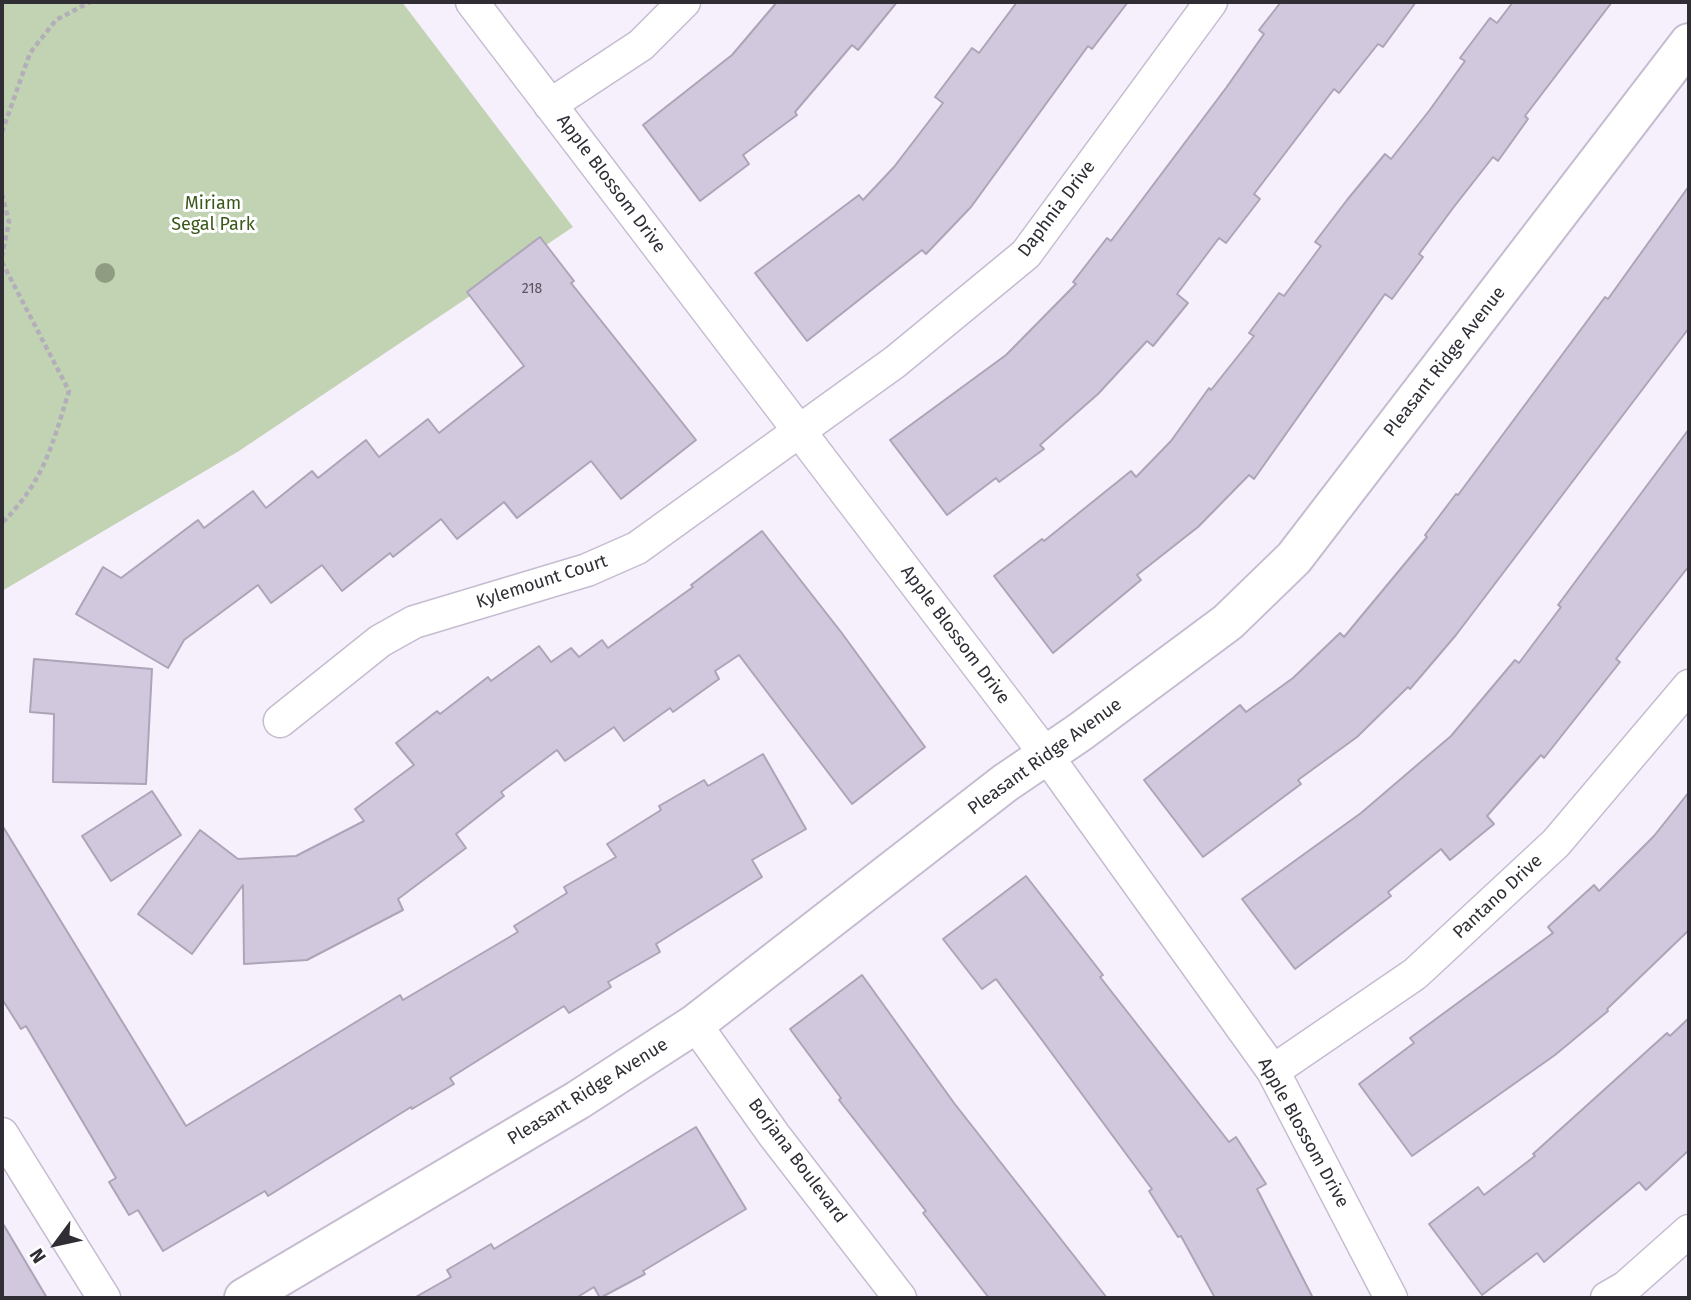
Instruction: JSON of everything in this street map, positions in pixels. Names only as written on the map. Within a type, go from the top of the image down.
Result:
[{"type":"street","name":"Apple Blossom Drive","points":[[472,2],[1047,756],[1273,1071],[1391,1298]]},
{"type":"street","points":[[550,105],[641,45],[684,2]]},
{"type":"street","name":"Daphnia Drive","points":[[801,432],[923,340],[1026,254],[1211,2]]},
{"type":"street","name":"Pleasant Ridge Avenue","points":[[244,1298],[588,1094],[695,1024],[1005,783],[1047,756],[1228,621],[1294,558],[1689,43]]},
{"type":"street","name":"Kylemount Court","points":[[280,721],[397,631],[432,614],[613,560],[660,534],[801,432]]},
{"type":"street","name":"Pantano Drive","points":[[1273,1071],[1425,964],[1556,843],[1689,686]]},
{"type":"street","name":"Borjana Boulevard","points":[[695,1024],[774,1135],[900,1298]]},
{"type":"street","points":[[2,1134],[104,1298]]},
{"type":"street","points":[[1607,1298],[1626,1287],[1689,1231]]},
{"type":"path","points":[[2,132],[30,53],[56,20],[90,2]]},
{"type":"path","points":[[2,194],[9,222],[2,256]]},
{"type":"path","points":[[2,262],[69,391],[47,461],[25,499],[2,523]]},
{"type":"green space","name":"Miriam Segal Park","points":[[2,2],[402,2],[573,227],[239,451],[2,591]]},
{"type":"building","points":[[777,2],[897,2],[858,50],[852,45],[795,112],[797,115],[743,155],[749,164],[700,201],[643,125],[732,55]]},
{"type":"building","points":[[1017,2],[1128,2],[1092,49],[1088,46],[971,207],[926,254],[922,250],[807,341],[755,273],[859,195],[863,200],[894,167],[943,103],[935,97],[972,48],[979,53]]},
{"type":"building","points":[[1281,2],[1416,2],[1383,47],[1378,44],[1339,93],[1334,89],[1254,194],[1260,199],[1226,243],[1219,238],[1177,294],[1188,303],[1153,346],[1147,341],[1098,394],[1040,445],[1044,449],[999,482],[996,478],[947,515],[890,440],[1006,355],[1076,284],[1073,282],[1107,238],[1111,241],[1226,88],[1264,34],[1259,30]]},
{"type":"building","points":[[1513,2],[1612,2],[1525,116],[1528,119],[1498,161],[1493,157],[1453,208],[1419,254],[1423,257],[1392,299],[1385,294],[1254,479],[1249,475],[1198,527],[1137,575],[1141,580],[1053,653],[994,576],[1042,539],[1044,541],[1131,471],[1136,477],[1171,441],[1209,388],[1211,390],[1254,336],[1249,333],[1279,293],[1284,296],[1321,246],[1315,242],[1347,200],[1385,154],[1391,159],[1465,61],[1460,58],[1490,18],[1497,23]]},
{"type":"building","points":[[1689,186],[1689,328],[1456,635],[1410,689],[1408,687],[1357,737],[1298,780],[1301,784],[1203,857],[1144,780],[1240,705],[1246,712],[1293,678],[1340,633],[1344,637],[1427,537],[1425,535],[1456,494],[1458,495],[1605,297],[1608,299]]},
{"type":"building","points":[[540,237],[574,281],[571,283],[696,440],[621,499],[591,461],[517,518],[504,502],[457,539],[441,519],[393,557],[390,553],[342,591],[322,565],[271,603],[258,585],[184,640],[168,668],[76,614],[103,567],[121,578],[198,520],[204,528],[253,491],[266,508],[312,471],[318,478],[366,440],[379,457],[428,419],[439,433],[524,366],[467,292]]},
{"type":"building","points":[[1689,429],[1689,566],[1616,659],[1620,662],[1544,758],[1541,755],[1487,816],[1494,824],[1450,860],[1441,849],[1388,892],[1391,896],[1295,969],[1242,899],[1361,813],[1451,736],[1515,660],[1519,663],[1561,607],[1558,605]]},
{"type":"building","points":[[762,531],[841,632],[925,747],[852,804],[739,655],[715,671],[719,679],[673,712],[670,708],[624,741],[614,727],[565,761],[557,750],[501,792],[504,796],[456,834],[466,848],[398,899],[403,910],[307,960],[244,964],[243,885],[192,954],[138,914],[200,830],[238,859],[296,856],[364,821],[355,809],[414,765],[396,743],[437,711],[440,714],[488,677],[491,681],[539,646],[551,662],[571,648],[579,657],[602,640],[608,648],[693,587],[691,585]]},
{"type":"building","points":[[34,659],[152,669],[146,784],[53,782],[54,714],[30,712]]},
{"type":"building","points":[[763,754],[806,829],[752,860],[762,877],[656,944],[660,952],[608,982],[611,987],[569,1013],[564,1006],[450,1078],[454,1084],[412,1109],[411,1107],[268,1196],[265,1191],[163,1251],[138,1210],[129,1215],[109,1182],[116,1178],[26,1026],[21,1029],[2,999],[2,825],[186,1126],[400,995],[403,1000],[518,932],[514,926],[567,893],[564,887],[616,857],[607,844],[661,810],[659,806],[704,780],[708,786]]},
{"type":"building","points":[[152,791],[181,835],[111,881],[82,836]]},
{"type":"building","points":[[1689,792],[1689,930],[1607,1009],[1608,1011],[1555,1055],[1412,1156],[1359,1084],[1414,1043],[1410,1038],[1553,933],[1548,927],[1594,885],[1599,891],[1654,836]]},
{"type":"building","points":[[1026,876],[1103,975],[1100,977],[1229,1142],[1236,1137],[1266,1184],[1257,1189],[1313,1298],[1215,1298],[1181,1236],[1178,1237],[1149,1191],[1152,1189],[996,979],[982,989],[943,939]]},
{"type":"building","points":[[862,975],[954,1103],[1107,1298],[989,1298],[923,1213],[926,1211],[839,1100],[841,1098],[790,1029]]},
{"type":"building","points":[[1689,1018],[1689,1150],[1646,1190],[1639,1182],[1544,1262],[1537,1253],[1482,1295],[1429,1224],[1478,1187],[1484,1195],[1535,1156],[1533,1154],[1667,1033],[1670,1036]]},
{"type":"building","points":[[696,1127],[746,1209],[643,1271],[645,1274],[600,1298],[594,1287],[576,1298],[414,1298],[451,1277],[447,1270],[491,1244],[494,1249]]},
{"type":"building","points":[[2,1222],[47,1298],[2,1298]]}]
